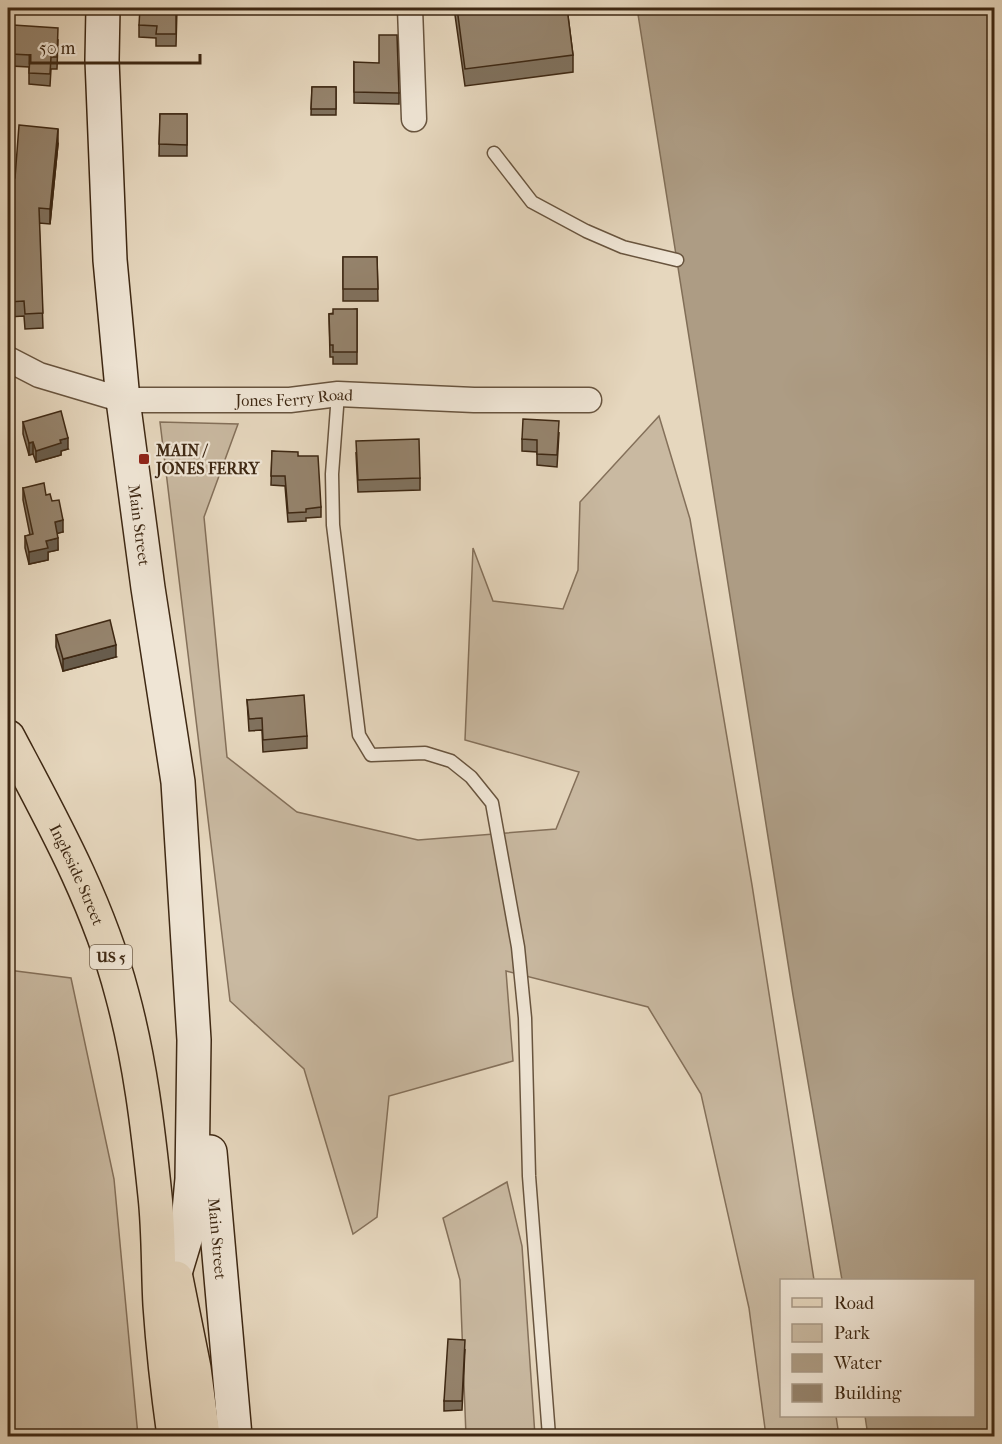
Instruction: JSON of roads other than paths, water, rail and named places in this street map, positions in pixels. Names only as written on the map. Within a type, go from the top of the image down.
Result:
[{"type":"main road","name":"Main Street","points":[[104,8],[102,60],[110,260],[123,400],[148,588],[178,782],[194,1040],[192,1179],[187,1233],[175,1273],[160,1306]]},
{"type":"main road","name":"Ingleside Street","points":[[8,736],[87,891],[122,994],[143,1091],[155,1197],[160,1306],[180,1369]]},
{"type":"main road","name":"Main Street","points":[[194,1040],[210,1154],[235,1437]]},
{"type":"main road","name":"Ingleside Street","points":[[155,1197],[168,1239],[175,1273],[180,1369]]},
{"type":"main road","name":"US 5","points":[[174,1437],[180,1369]]},
{"type":"main road","name":"US 5","points":[[180,1369],[203,1437]]},
{"type":"street","points":[[411,8],[414,119]]},
{"type":"street","name":"Jones Ferry Road","points":[[8,360],[39,375],[123,400],[290,400],[338,394],[474,400],[589,400]]},
{"type":"lane","points":[[494,153],[532,201],[586,231],[622,247],[677,260]]},
{"type":"lane","points":[[338,394],[332,474],[333,525],[359,735],[371,755],[425,753],[451,761],[471,777],[492,803],[518,947],[525,1018],[529,1176],[549,1437]]},
{"type":"water","points":[[637,8],[994,8],[994,1436],[868,1436],[865,1417],[975,1417],[975,1279],[842,1279],[793,995]]},
{"type":"place","name":"MAIN / JONES FERRY","points":[[144,459]]}]
